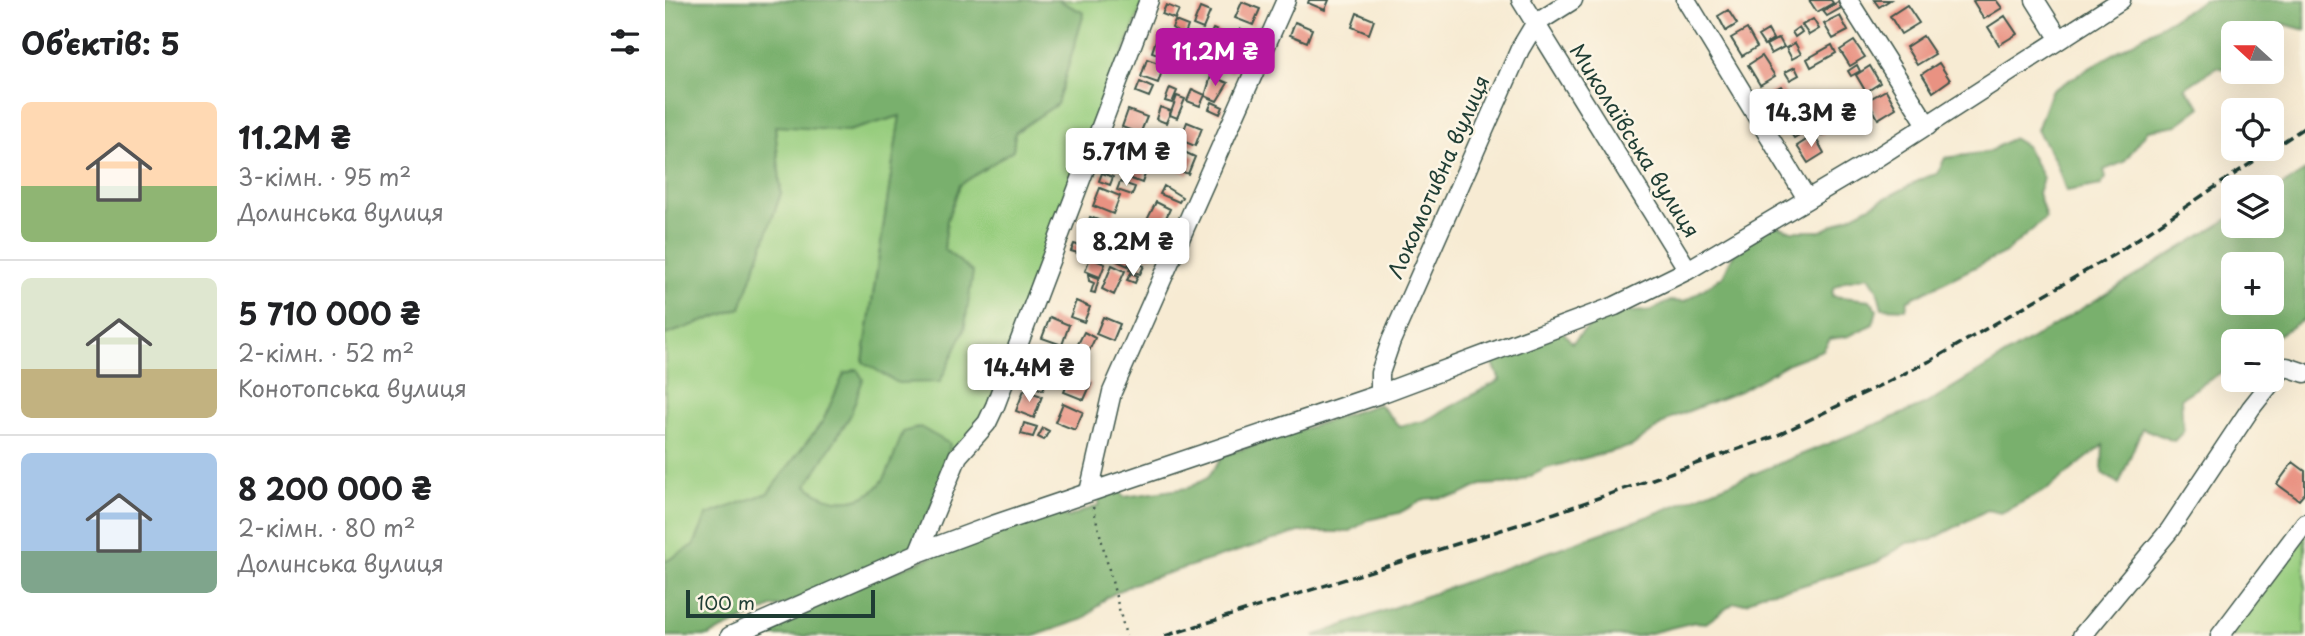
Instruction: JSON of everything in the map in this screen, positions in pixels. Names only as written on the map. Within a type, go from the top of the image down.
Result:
[{"type":"street","points":[[918,553],[958,456],[987,423],[995,406],[1149,0]]},
{"type":"street","points":[[1089,492],[1112,392],[1286,0]]},
{"type":"street","name":"Миколаївська вулиця","points":[[1521,0],[1688,270]]},
{"type":"street","name":"Локомотивна вулиця","points":[[1380,394],[1380,373],[1391,341],[1520,49],[1535,24],[1573,0]]},
{"type":"street","points":[[1686,0],[1806,197]]},
{"type":"street","points":[[1848,0],[1928,126]]},
{"type":"street","points":[[2035,0],[2059,38]]},
{"type":"street","points":[[730,636],[918,553],[1380,394],[1615,306],[1688,270],[1928,126],[2121,0]]},
{"type":"street","points":[[2082,636],[2169,531],[2251,408],[2282,369],[2287,367],[2305,373]]},
{"type":"street","points":[[2220,636],[2305,523]]},
{"type":"path","points":[[1089,492],[1126,636]]},
{"type":"green space","points":[[665,0],[1058,0],[1084,13],[1057,104],[1015,132],[1013,150],[960,185],[947,220],[944,249],[973,272],[964,331],[940,382],[898,383],[863,362],[900,116],[848,131],[775,126],[781,193],[741,308],[665,335]]},
{"type":"green space","points":[[1058,0],[1144,0],[986,417],[946,469],[903,433],[887,474],[876,488],[857,499],[836,500],[825,497],[806,485],[850,416],[844,374],[823,421],[768,493],[707,515],[694,545],[665,562],[665,335],[741,308],[781,193],[775,125],[848,131],[900,116],[863,361],[944,249],[947,220],[960,185],[1013,150],[1015,133],[1057,104],[1084,13]]},
{"type":"green space","points":[[2204,0],[2305,0],[2305,30],[2284,24],[2284,21],[2221,21],[2221,68],[2217,67],[2185,88],[2201,107],[2177,125],[2148,130],[2124,162],[2104,170],[2106,178],[2101,185],[2066,191],[2056,162],[2037,130],[2051,91]]},
{"type":"green space","points":[[2013,138],[2026,146],[2043,178],[2038,193],[2046,218],[2006,252],[1908,300],[1906,309],[1882,308],[1877,289],[1869,276],[1845,281],[1833,288],[1832,296],[1870,300],[1877,310],[1873,324],[1849,336],[1830,339],[1823,350],[1791,362],[1740,391],[1671,418],[1632,446],[1547,468],[1516,483],[1481,485],[1458,496],[1425,499],[1399,513],[1368,520],[1349,532],[1299,532],[1133,584],[1107,597],[1084,619],[1034,636],[748,636],[784,615],[1047,511],[1069,517],[1099,505],[1099,495],[1118,488],[1124,497],[1188,488],[1207,478],[1224,455],[1379,404],[1399,426],[1425,421],[1500,380],[1490,356],[1561,329],[1572,343],[1602,313],[1650,311],[1670,301],[1684,302],[1723,276],[1736,249],[1772,224],[1792,231],[1822,231],[1926,177],[1937,174],[1945,158],[1988,152]]},
{"type":"green space","points":[[2305,171],[2305,319],[2284,331],[2284,329],[2221,329],[2221,373],[2181,398],[2183,432],[2174,441],[2142,428],[2119,484],[2102,473],[2103,445],[2048,489],[2001,513],[1987,510],[1931,540],[1907,543],[1877,562],[1794,588],[1761,593],[1747,603],[1734,603],[1706,623],[1695,622],[1638,636],[1314,636],[1649,516],[1924,405],[2221,223],[2221,238],[2284,238],[2284,184]]},
{"type":"green space","points":[[857,369],[863,379],[850,416],[807,485],[825,497],[836,500],[857,499],[876,488],[884,479],[903,432],[920,427],[950,444],[946,469],[914,551],[782,606],[772,607],[708,636],[665,636],[665,562],[694,545],[707,515],[768,493],[823,421],[844,374]]},
{"type":"green space","points":[[2305,532],[2305,636],[2228,636]]},
{"type":"building","points":[[1309,0],[1329,0],[1325,10],[1308,3]]},
{"type":"building","points":[[1809,0],[1831,0],[1833,3],[1817,12]]},
{"type":"building","points":[[1874,0],[1890,0],[1879,7]]},
{"type":"building","points":[[1996,0],[2002,8],[1984,19],[1973,1]]},
{"type":"building","points":[[1242,2],[1260,9],[1253,25],[1235,18]]},
{"type":"building","points":[[1838,2],[1841,8],[1827,16],[1823,11]]},
{"type":"building","points":[[1166,5],[1179,10],[1175,19],[1162,14]]},
{"type":"building","points":[[1907,5],[1919,23],[1901,34],[1890,16]]},
{"type":"building","points":[[1200,8],[1210,12],[1203,29],[1193,25]]},
{"type":"building","points":[[1728,10],[1737,24],[1726,31],[1718,16]]},
{"type":"building","points":[[1357,13],[1374,20],[1369,34],[1352,27]]},
{"type":"building","points":[[1840,16],[1848,31],[1833,39],[1824,24]]},
{"type":"building","points":[[2005,16],[2017,34],[1999,45],[1988,27]]},
{"type":"building","points":[[1813,19],[1819,29],[1809,35],[1802,25]]},
{"type":"building","points":[[1175,21],[1188,26],[1184,37],[1172,28]]},
{"type":"building","points":[[1295,22],[1312,29],[1307,42],[1290,35]]},
{"type":"building","points":[[1799,27],[1802,32],[1795,37],[1792,32]]},
{"type":"building","points":[[1213,29],[1223,33],[1219,42],[1209,38]]},
{"type":"building","points":[[1241,29],[1254,35],[1251,42],[1238,36]]},
{"type":"building","points":[[1747,29],[1757,47],[1742,56],[1731,38]]},
{"type":"building","points":[[1768,30],[1773,39],[1764,45],[1758,36]]},
{"type":"building","points":[[1158,34],[1175,40],[1169,58],[1152,52]]},
{"type":"building","points":[[1923,36],[1935,54],[1917,65],[1906,47]]},
{"type":"building","points":[[1239,38],[1251,43],[1247,52],[1235,47]]},
{"type":"building","points":[[1779,38],[1784,47],[1771,54],[1766,45]]},
{"type":"building","points":[[1193,39],[1200,42],[1196,50],[1190,48]]},
{"type":"building","points":[[1854,41],[1865,57],[1850,66],[1840,50]]},
{"type":"building","points":[[1221,43],[1241,52],[1232,72],[1213,64]]},
{"type":"building","points":[[1795,43],[1801,54],[1792,59],[1786,48]]},
{"type":"building","points":[[1832,45],[1836,53],[1811,67],[1807,59]]},
{"type":"building","points":[[1186,56],[1191,58],[1187,68],[1182,66]]},
{"type":"building","points":[[1762,56],[1775,76],[1760,85],[1748,65]]},
{"type":"building","points":[[1147,59],[1164,65],[1158,83],[1141,77]]},
{"type":"building","points":[[1939,63],[1950,80],[1933,92],[1922,74]]},
{"type":"building","points":[[1857,65],[1860,71],[1851,76],[1848,71]]},
{"type":"building","points":[[1870,66],[1880,83],[1866,92],[1856,75]]},
{"type":"building","points":[[1795,67],[1799,75],[1790,80],[1785,72]]},
{"type":"building","points":[[1211,76],[1228,83],[1217,101],[1205,96]]},
{"type":"building","points":[[1140,82],[1153,88],[1149,97],[1136,92]]},
{"type":"building","points":[[1781,86],[1790,102],[1776,110],[1767,94]]},
{"type":"building","points":[[1170,88],[1177,91],[1172,103],[1165,101]]},
{"type":"building","points":[[1192,89],[1205,95],[1200,106],[1187,101]]},
{"type":"building","points":[[1886,90],[1896,108],[1878,119],[1868,100]]},
{"type":"building","points":[[1177,96],[1185,99],[1177,118],[1170,115]]},
{"type":"building","points":[[1865,99],[1868,105],[1858,110],[1855,104]]},
{"type":"building","points":[[1212,102],[1223,107],[1220,114],[1209,109]]},
{"type":"building","points":[[1160,107],[1171,111],[1166,123],[1156,119]]},
{"type":"building","points":[[1128,110],[1147,117],[1140,134],[1122,127]]},
{"type":"building","points":[[1800,117],[1808,130],[1794,138],[1786,126]]},
{"type":"building","points":[[1827,121],[1832,128],[1822,135],[1817,127]]},
{"type":"building","points":[[1187,122],[1202,128],[1195,146],[1180,140]]},
{"type":"building","points":[[1124,134],[1133,137],[1132,142],[1123,139]]},
{"type":"building","points":[[1814,135],[1824,153],[1808,163],[1797,146]]},
{"type":"building","points":[[1135,137],[1143,140],[1136,159],[1128,156]]},
{"type":"building","points":[[1176,148],[1195,157],[1188,174],[1168,166]]},
{"type":"building","points":[[1131,160],[1148,166],[1142,183],[1125,177]]},
{"type":"building","points":[[1102,173],[1113,177],[1110,185],[1099,181]]},
{"type":"building","points":[[1120,182],[1135,187],[1132,195],[1117,190]]},
{"type":"building","points":[[1164,186],[1182,197],[1179,202],[1160,194]]},
{"type":"building","points":[[1100,188],[1120,196],[1113,214],[1093,206]]},
{"type":"building","points":[[1156,202],[1170,209],[1162,227],[1147,220]]},
{"type":"building","points":[[1090,217],[1112,225],[1105,244],[1115,248],[1112,256],[1100,252],[1103,243],[1083,235]]},
{"type":"building","points":[[1141,232],[1159,239],[1151,257],[1133,250]]},
{"type":"building","points":[[1116,237],[1121,239],[1117,247],[1112,244]]},
{"type":"building","points":[[1074,244],[1084,247],[1081,254],[1071,251]]},
{"type":"building","points":[[1119,251],[1132,257],[1128,266],[1115,260]]},
{"type":"building","points":[[1090,258],[1105,264],[1100,277],[1085,271]]},
{"type":"building","points":[[1132,261],[1144,266],[1140,274],[1129,270]]},
{"type":"building","points":[[1112,265],[1125,271],[1114,295],[1102,289]]},
{"type":"building","points":[[1131,273],[1138,276],[1135,283],[1127,280]]},
{"type":"building","points":[[1088,274],[1099,278],[1095,293],[1091,292],[1094,283],[1089,281]]},
{"type":"building","points":[[1076,301],[1090,307],[1084,322],[1070,317]]},
{"type":"building","points":[[1050,317],[1069,325],[1062,345],[1042,338]]},
{"type":"building","points":[[1103,317],[1120,324],[1113,341],[1096,334]]},
{"type":"building","points":[[1084,332],[1095,338],[1089,351],[1077,346]]},
{"type":"building","points":[[1075,353],[1084,357],[1082,363],[1073,359]]},
{"type":"building","points":[[1053,358],[1063,361],[1059,374],[1049,371]]},
{"type":"building","points":[[1032,366],[1050,373],[1043,390],[1026,384]]},
{"type":"building","points":[[1071,375],[1091,384],[1084,400],[1064,392]]},
{"type":"building","points":[[1024,390],[1042,396],[1034,418],[1016,411]]},
{"type":"building","points":[[1063,403],[1083,412],[1075,430],[1055,422]]},
{"type":"building","points":[[1024,423],[1037,427],[1033,437],[1021,434]]},
{"type":"building","points":[[1043,428],[1049,431],[1044,440],[1038,437]]},
{"type":"building","points":[[2293,462],[2305,471],[2305,493],[2299,500],[2277,484]]},
{"type":"railway","points":[[1165,636],[1555,513],[1776,436],[1932,360],[2115,254],[2305,127]]}]
